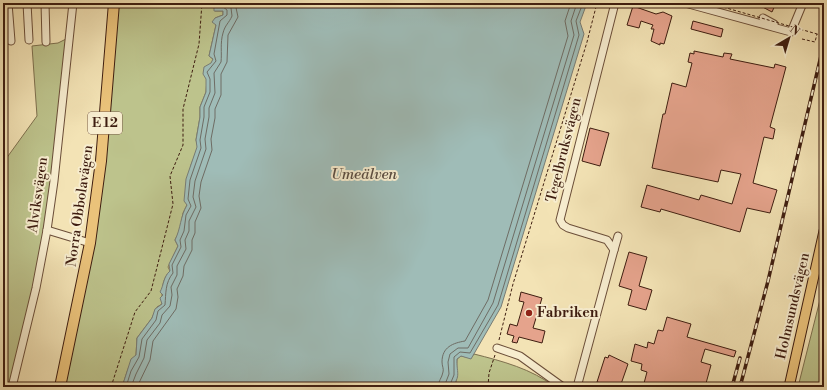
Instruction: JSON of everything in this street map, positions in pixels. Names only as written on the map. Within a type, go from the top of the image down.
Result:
[{"type":"highway","name":"Norra Obbolavägen","points":[[60,387],[90,243],[101,161],[114,3]]},
{"type":"main road","name":"Holmsundsvägen","points":[[789,387],[824,231]]},
{"type":"street","points":[[8,3],[11,40]]},
{"type":"street","points":[[27,3],[29,40]]},
{"type":"street","points":[[45,3],[46,42]]},
{"type":"street","name":"Alviksvägen","points":[[12,387],[36,288],[47,230],[56,166],[73,3]]},
{"type":"street","name":"Tegelbruksvägen","points":[[614,250],[607,240],[568,228],[563,225],[560,220],[615,3]]},
{"type":"street","points":[[685,3],[790,32]]},
{"type":"street","points":[[790,32],[803,3]]},
{"type":"street","points":[[763,18],[790,32]]},
{"type":"street","points":[[47,230],[90,243]]},
{"type":"street","points":[[577,387],[618,236]]},
{"type":"street","points":[[497,348],[520,356],[563,387]]},
{"type":"path","points":[[111,387],[135,312],[151,291],[173,204],[170,176],[183,145],[183,109],[199,44],[202,3]]},
{"type":"path","points":[[488,387],[489,373],[497,348],[513,284],[587,42],[597,3]]},
{"type":"path","points":[[709,3],[816,35],[824,36]]},
{"type":"path","points":[[802,39],[815,42],[816,35]]},
{"type":"green space","points":[[114,3],[219,3],[214,7],[215,11],[223,11],[223,15],[215,18],[216,25],[209,56],[213,59],[207,79],[206,92],[200,107],[200,117],[196,140],[198,147],[191,165],[187,205],[183,213],[180,230],[175,240],[178,246],[168,267],[170,271],[164,282],[162,304],[157,307],[152,318],[137,338],[136,355],[128,369],[122,387],[60,387],[81,288]]},
{"type":"green space","points":[[70,37],[47,230],[12,387],[3,387],[3,163],[37,116],[32,46],[58,43]]},
{"type":"green space","points":[[824,284],[824,387],[798,387],[799,383]]},
{"type":"green space","points":[[474,354],[527,370],[555,387],[451,387],[456,383],[457,359],[461,356],[471,358]]},
{"type":"water","name":"Umeälven","points":[[219,3],[587,3],[580,22],[584,34],[501,307],[471,359],[461,356],[457,359],[458,374],[451,387],[122,387],[131,359],[136,355],[137,338],[152,318],[155,309],[162,304],[160,298],[163,295],[160,292],[166,276],[170,271],[169,264],[178,246],[175,240],[187,205],[184,201],[186,179],[197,147],[196,140],[200,117],[200,107],[206,92],[206,79],[203,74],[204,67],[211,63],[213,59],[209,56],[216,25],[212,22],[215,18],[223,15],[223,11],[214,11],[214,7]]},
{"type":"building","points":[[755,3],[776,3],[772,12]]},
{"type":"building","points":[[633,6],[656,14],[663,12],[672,16],[664,44],[660,43],[660,45],[651,41],[654,29],[651,29],[653,25],[641,21],[639,28],[627,25]]},
{"type":"building","points":[[693,21],[723,29],[721,37],[691,29]]},
{"type":"building","points":[[694,51],[723,57],[724,53],[732,54],[730,59],[774,68],[775,64],[786,67],[770,127],[775,129],[773,139],[764,137],[753,183],[777,190],[770,213],[747,208],[740,232],[661,209],[660,212],[641,207],[647,185],[699,200],[701,195],[732,204],[741,174],[721,170],[718,182],[652,168],[663,114],[665,114],[672,83],[686,87],[692,63],[688,62],[690,53],[694,54]]},
{"type":"building","points":[[590,128],[609,133],[600,166],[582,161]]},
{"type":"building","points":[[629,252],[647,257],[639,286],[652,290],[646,310],[628,305],[632,290],[619,286]]},
{"type":"building","name":"Fabriken","points":[[521,292],[542,298],[533,328],[545,331],[542,343],[519,337],[517,343],[512,342],[514,336],[507,334],[510,324],[517,326],[524,302],[519,301]]},
{"type":"building","points":[[667,317],[691,324],[687,337],[736,351],[734,357],[705,349],[701,362],[711,365],[705,387],[643,387],[647,372],[641,370],[642,364],[631,361],[635,344],[647,348],[648,342],[654,344],[658,330],[663,331]]},
{"type":"building","points":[[609,355],[628,364],[620,387],[597,382],[605,357],[608,358]]},
{"type":"railway","points":[[740,387],[768,281],[824,43]]},
{"type":"railway","points":[[732,387],[740,358]]},
{"type":"place","name":"Fabriken","points":[[529,313]]}]
